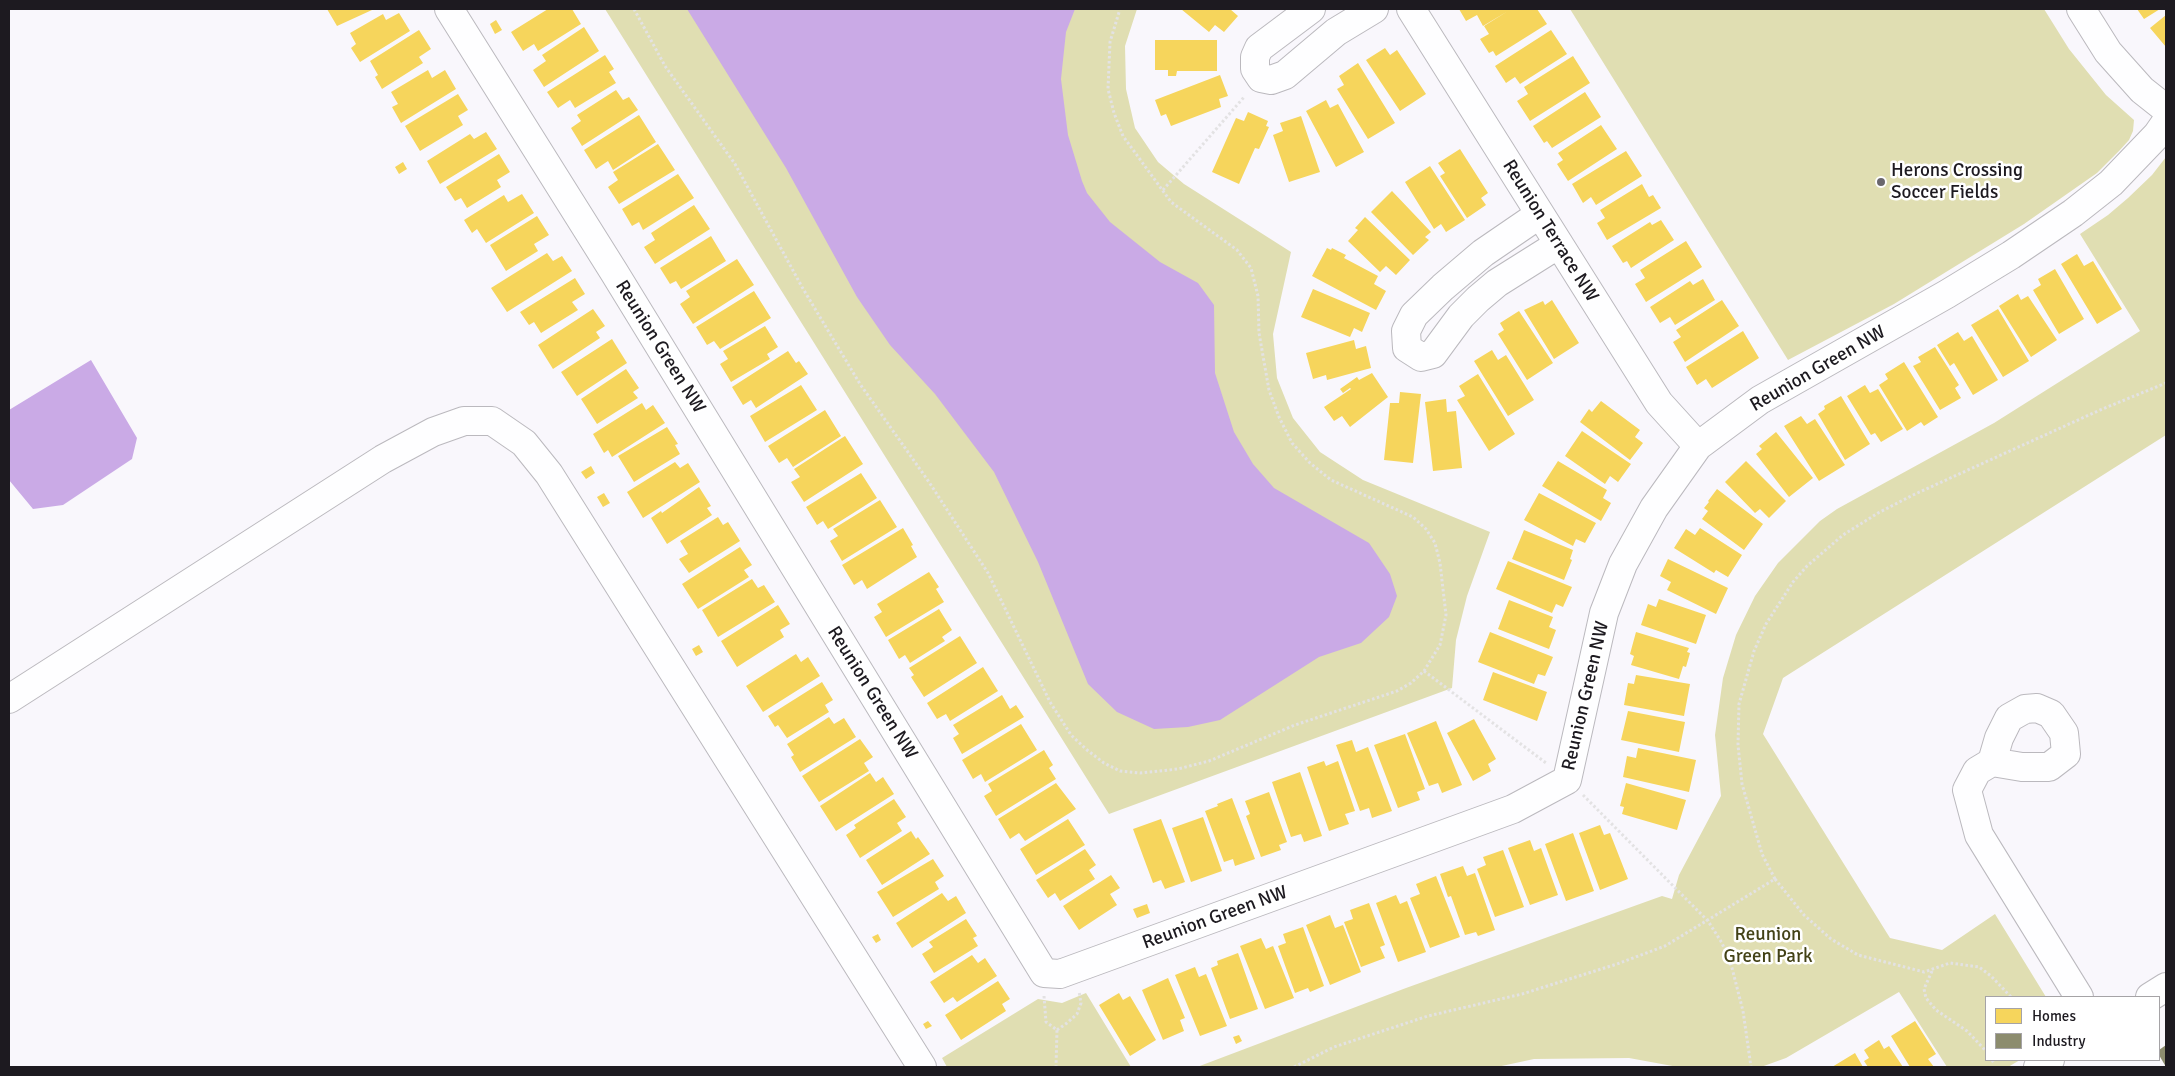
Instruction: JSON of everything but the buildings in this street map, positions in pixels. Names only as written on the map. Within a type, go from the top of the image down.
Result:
[{"type":"street","name":"Reunion Green NW","points":[[449,9],[614,272],[1044,972],[1060,974],[1513,809],[1567,780],[1604,613],[1620,572],[1654,508],[1698,446],[1760,400],[1947,294],[2011,255],[2073,213],[2111,183],[2157,135],[2166,122]]},
{"type":"street","points":[[1311,9],[1259,48],[1255,57],[1254,68],[1261,78],[1271,80],[1285,75],[1336,32],[1374,9]]},
{"type":"street","name":"Reunion Terrace NW","points":[[1411,9],[1659,404],[1698,446]]},
{"type":"street","points":[[2080,9],[2108,52],[2142,90],[2166,108]]},
{"type":"street","points":[[1540,214],[1483,253],[1414,315],[1406,331],[1407,348],[1421,357],[1434,354],[1461,316],[1478,299],[1497,283],[1559,244]]},
{"type":"street","points":[[9,699],[383,459],[433,432],[464,421],[492,421],[524,443],[554,481],[922,1067]]},
{"type":"street","points":[[1992,762],[1977,771],[1966,790],[1979,835],[2078,996]]},
{"type":"path","points":[[634,9],[665,66],[735,164],[802,287],[860,384],[929,482],[988,573],[1050,702],[1071,735],[1087,750],[1120,771],[1140,773],[1178,769],[1209,761],[1287,728],[1398,691],[1411,683],[1424,671],[1440,646],[1446,615],[1440,563],[1435,543],[1426,529],[1413,517],[1331,480],[1310,463],[1292,443],[1269,390],[1259,333],[1258,296],[1251,268],[1237,250],[1172,202],[1124,136],[1114,113],[1108,89],[1110,42],[1120,9]]},
{"type":"path","points":[[1163,190],[1261,78]]},
{"type":"path","points":[[2010,996],[1991,976],[1979,967],[1950,963],[1932,971],[1924,972],[1858,955],[1831,939],[1811,921],[1775,879],[1762,854],[1742,784],[1738,745],[1740,704],[1758,642],[1779,600],[1807,566],[1830,545],[1878,513],[2100,410],[2166,383]]},
{"type":"path","points":[[1424,671],[1567,780],[1708,921],[1722,943],[1732,968],[1743,1011],[1751,1067]]},
{"type":"path","points":[[1294,1067],[1334,1047],[1428,1016],[1522,994],[1617,964],[1665,946],[1775,879]]},
{"type":"path","points":[[1057,1030],[1068,1024],[1077,1014],[1081,1003],[1077,969]]},
{"type":"path","points":[[1932,971],[1926,979],[1924,988],[1926,998],[1936,1010],[1967,1031],[1985,1050]]},
{"type":"path","points":[[1044,972],[1043,1002],[1046,1022],[1057,1030]]},
{"type":"path","points":[[1056,1067],[1057,1030]]},
{"type":"green space","points":[[605,9],[1137,9],[1125,46],[1126,89],[1135,128],[1158,162],[1184,184],[1291,252],[1273,334],[1277,378],[1293,418],[1320,452],[1363,480],[1490,532],[1467,596],[1456,640],[1452,688],[1109,814]]},
{"type":"green space","name":"Herons Crossing Soccer Fields","points":[[1570,9],[2044,9],[2069,49],[2106,95],[2134,120],[2133,131],[2129,140],[2097,173],[2024,224],[1894,304],[1788,360]]},
{"type":"green space","name":"Reunion Green Park","points":[[2166,157],[2166,435],[1783,678],[1763,734],[1890,938],[1942,950],[1995,914],[2045,996],[1985,996],[1985,1061],[2018,1061],[2008,1067],[1947,1067],[1899,992],[1786,1058],[1761,1067],[1678,1067],[1629,1058],[1534,1059],[1497,1067],[1197,1067],[1406,988],[1662,896],[1672,899],[1679,875],[1721,796],[1715,735],[1723,678],[1736,635],[1755,596],[1778,563],[1820,521],[1837,509],[1994,423],[2140,331],[2080,234],[2108,215],[2152,175]]},
{"type":"green space","points":[[1086,993],[1131,1067],[947,1067],[942,1058],[1038,999],[1062,1003]]},
{"type":"shaded area","points":[[687,9],[1075,9],[1066,32],[1061,79],[1068,135],[1087,193],[1110,222],[1160,262],[1198,283],[1214,305],[1215,373],[1234,432],[1253,464],[1274,488],[1369,543],[1390,574],[1397,596],[1389,617],[1361,643],[1319,657],[1220,720],[1188,727],[1154,729],[1117,712],[1088,684],[1038,562],[994,472],[935,394],[890,345],[857,297],[786,168]]},
{"type":"shaded area","points":[[91,360],[137,438],[132,459],[63,505],[33,509],[9,480],[9,410]]},
{"type":"place","name":"Herons Crossing Soccer Fields","points":[[1881,182]]}]
